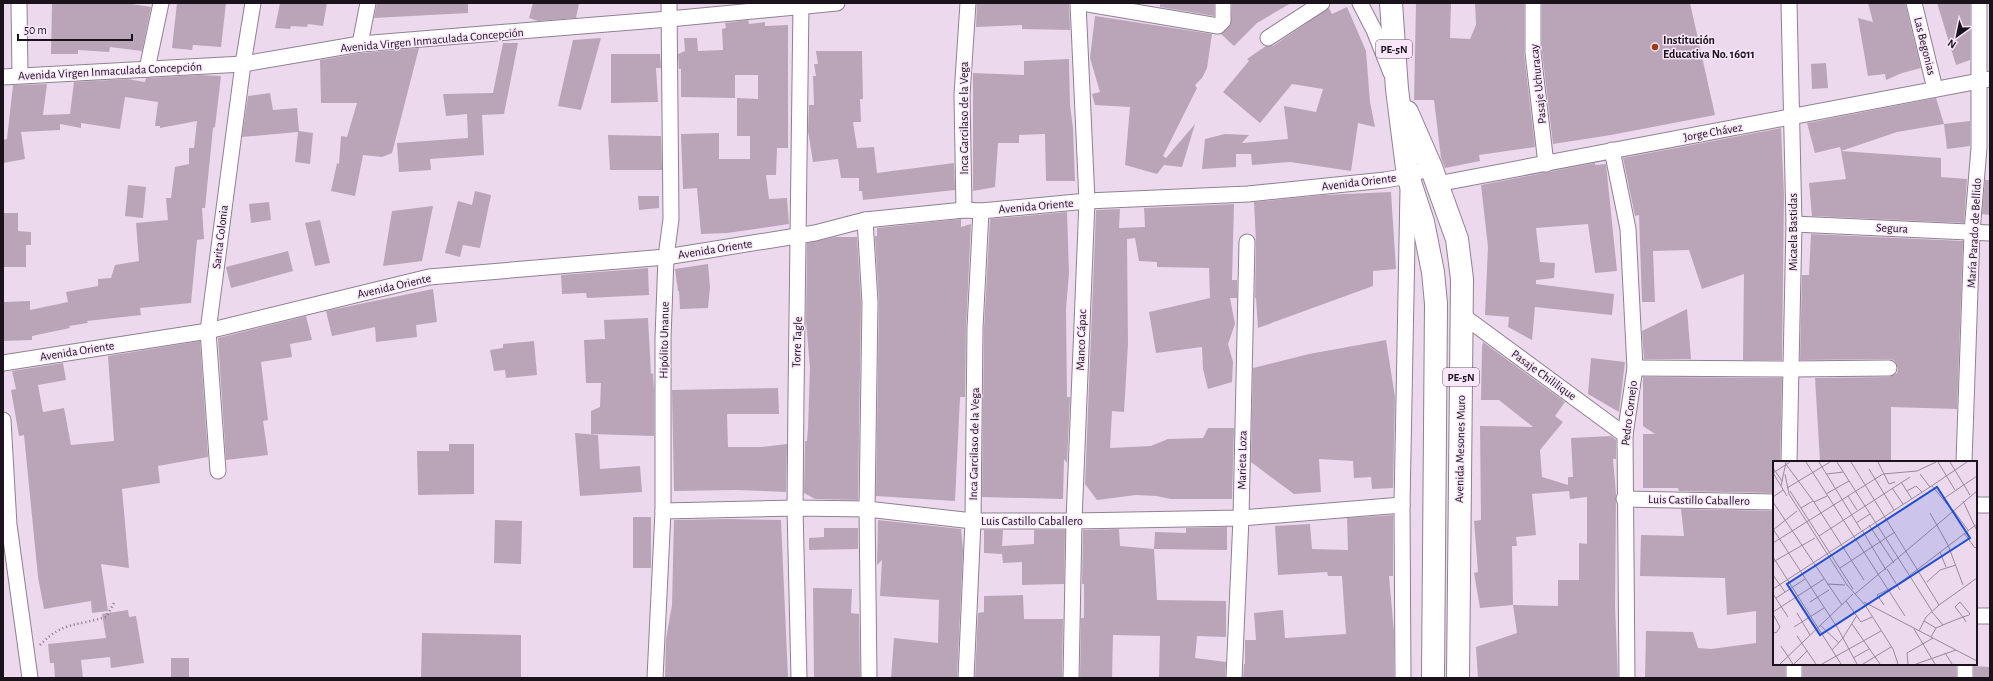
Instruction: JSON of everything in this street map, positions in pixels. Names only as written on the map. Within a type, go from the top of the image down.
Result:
[{"type":"highway","name":"PE-5N","points":[[1391,6],[1397,89],[1408,176],[1423,222],[1433,272],[1436,304],[1433,678]]},
{"type":"highway","name":"Avenida Mesones Muro","points":[[1397,89],[1434,176],[1457,239],[1462,279],[1458,678]]},
{"type":"street","points":[[19,3],[20,75]]},
{"type":"street","points":[[147,69],[161,3]]},
{"type":"street","name":"Sarita Colonia","points":[[218,472],[208,331],[243,64],[253,3]]},
{"type":"street","points":[[360,44],[368,3]]},
{"type":"street","name":"Hipólito Unanue","points":[[655,678],[663,511],[663,338],[666,257],[671,219],[669,3]]},
{"type":"street","name":"Avenida Virgen Inmaculada Concepción","points":[[3,77],[243,64],[360,44],[669,19],[801,5],[837,3]]},
{"type":"street","name":"Inca Garcilaso de la Vega","points":[[964,210],[962,95],[968,3]]},
{"type":"street","name":"Manco Cápac","points":[[1072,678],[1074,521],[1088,201],[1078,3]]},
{"type":"street","points":[[1082,3],[1218,26],[1223,21],[1223,3]]},
{"type":"street","points":[[1268,38],[1322,3]]},
{"type":"street","points":[[1360,3],[1374,30],[1397,89]]},
{"type":"street","name":"Pasaje Uchuracay","points":[[1532,3],[1533,53],[1546,164]]},
{"type":"street","name":"Micaela Bastidas","points":[[1789,3],[1794,224],[1790,461]]},
{"type":"street","name":"Las Begonias","points":[[1914,3],[1935,89]]},
{"type":"street","name":"María Parado de Bellido","points":[[1964,461],[1972,232],[1984,81],[1979,3]]},
{"type":"street","name":"Torre Tagle","points":[[799,678],[795,508],[801,5]]},
{"type":"street","name":"Jorge Chávez","points":[[1434,176],[1546,164],[1612,150],[1792,118],[1935,89],[1984,81]]},
{"type":"street","name":"Pedro Cornejo","points":[[1612,150],[1628,229],[1635,368],[1625,435],[1624,499],[1627,678]]},
{"type":"street","points":[[1402,678],[1402,505],[1408,176]]},
{"type":"street","name":"Avenida Oriente","points":[[3,363],[208,331],[428,277],[666,257],[815,234],[865,220],[964,210],[981,211],[1088,201],[1248,194],[1408,176],[1434,176]]},
{"type":"street","name":"Inca Garcilaso de la Vega","points":[[966,678],[973,521],[975,328],[981,211]]},
{"type":"street","points":[[865,220],[870,302],[867,509],[869,678]]},
{"type":"street","name":"Segura","points":[[1794,224],[1990,233]]},
{"type":"street","name":"Marieta Loza","points":[[1234,678],[1241,518],[1247,242]]},
{"type":"street","name":"Pasaje Chililique","points":[[1462,315],[1625,435]]},
{"type":"street","points":[[1635,368],[1889,368]]},
{"type":"street","points":[[3,420],[6,525],[30,678]]},
{"type":"street","name":"Luis Castillo Caballero","points":[[1624,499],[1773,502]]},
{"type":"street","name":"Luis Castillo Caballero","points":[[663,511],[795,508],[867,509],[973,521],[1074,521],[1241,518],[1402,505]]},
{"type":"street","points":[[1977,505],[1990,505]]},
{"type":"street","points":[[1977,616],[1990,616]]},
{"type":"street","points":[[1794,665],[1794,678]]},
{"type":"street","points":[[1965,665],[1965,678]]},
{"type":"path","points":[[27,659],[53,633],[72,624],[106,617],[114,603]]},
{"type":"building","points":[[52,3],[125,3],[151,7],[142,51],[110,47],[109,52],[78,50],[78,54],[51,54]]},
{"type":"building","points":[[177,3],[226,3],[221,47],[193,45],[192,50],[172,48]]},
{"type":"building","points":[[280,3],[327,3],[323,26],[308,24],[307,27],[291,26],[290,29],[275,28]]},
{"type":"building","points":[[377,3],[468,3],[468,13],[374,18]]},
{"type":"building","points":[[533,3],[579,3],[576,18],[538,21],[529,18]]},
{"type":"building","points":[[977,3],[1069,4],[1070,30],[1022,29],[1022,25],[976,27]]},
{"type":"building","points":[[1160,3],[1214,3],[1214,16],[1160,7]]},
{"type":"building","points":[[1232,3],[1291,3],[1257,23],[1234,46],[1221,34],[1231,24]]},
{"type":"building","points":[[1416,3],[1451,3],[1450,38],[1470,39],[1476,25],[1475,3],[1524,3],[1524,54],[1535,147],[1479,155],[1480,161],[1445,168],[1441,158],[1434,100],[1414,100]]},
{"type":"building","points":[[1542,3],[1690,3],[1715,115],[1611,135],[1553,144],[1542,52]]},
{"type":"building","points":[[1868,3],[1905,3],[1921,68],[1902,73],[1886,80],[1885,74],[1868,76],[1858,18],[1873,22]]},
{"type":"building","points":[[1937,3],[1970,3],[1970,60],[1956,65]]},
{"type":"building","points":[[1347,7],[1366,51],[1370,102],[1375,127],[1358,123],[1351,171],[1290,162],[1252,165],[1251,154],[1236,154],[1236,167],[1202,169],[1205,139],[1225,134],[1249,135],[1242,143],[1288,139],[1284,106],[1316,112],[1323,89],[1292,84],[1260,123],[1223,92],[1249,61],[1247,59],[1266,46],[1273,46],[1329,8],[1332,14]]},
{"type":"building","points":[[1095,16],[1212,34],[1207,68],[1202,78],[1195,85],[1197,88],[1163,156],[1166,158],[1195,124],[1182,167],[1164,165],[1157,174],[1125,165],[1130,107],[1095,105],[1092,94],[1100,92],[1090,58]]},
{"type":"building","points":[[748,20],[749,24],[765,22],[765,26],[788,25],[788,148],[777,148],[776,175],[766,175],[769,199],[787,198],[789,224],[727,233],[701,234],[697,188],[683,189],[681,134],[719,133],[719,159],[750,159],[750,136],[737,136],[737,98],[758,99],[758,75],[735,75],[735,98],[681,97],[681,69],[679,69],[678,54],[685,51],[684,38],[697,38],[698,51],[723,50],[722,29],[726,28],[725,23]]},
{"type":"building","points":[[601,38],[581,110],[558,106],[573,40]]},
{"type":"building","points":[[503,43],[518,43],[504,114],[482,115],[484,155],[430,159],[431,170],[399,172],[397,143],[468,138],[467,114],[446,116],[443,94],[493,93]]},
{"type":"building","points":[[419,48],[392,153],[382,157],[363,155],[355,196],[331,191],[337,163],[339,164],[341,136],[347,137],[357,103],[321,103],[320,60],[361,53]]},
{"type":"building","points":[[816,51],[862,51],[863,99],[860,99],[861,122],[853,122],[857,148],[874,147],[877,173],[954,163],[955,190],[863,200],[862,191],[859,191],[859,178],[841,178],[838,159],[813,162],[808,131],[809,105],[814,105],[813,76],[816,76],[814,64],[818,64]]},
{"type":"building","points":[[611,54],[660,54],[661,68],[656,68],[658,102],[611,103]]},
{"type":"building","points":[[1069,59],[1070,105],[1073,128],[1075,181],[1046,181],[1045,134],[1019,135],[1019,143],[998,143],[995,187],[973,191],[973,73],[1024,75],[1024,61]]},
{"type":"building","points":[[1826,63],[1828,88],[1812,89],[1811,64]]},
{"type":"building","points":[[200,75],[221,76],[215,127],[213,128],[205,208],[202,208],[204,239],[197,240],[191,303],[140,308],[141,315],[87,321],[88,323],[69,326],[70,328],[32,336],[32,340],[3,341],[3,302],[30,301],[30,310],[68,302],[66,292],[98,286],[98,279],[111,278],[115,265],[139,261],[136,223],[168,220],[166,198],[171,198],[175,167],[189,164],[189,148],[194,148],[197,121],[160,128],[160,126],[155,126],[158,102],[125,97],[120,129],[81,123],[81,128],[60,124],[60,130],[21,132],[25,159],[3,163],[3,140],[7,139],[13,85],[47,84],[43,115],[70,114],[74,82],[128,79],[145,82],[146,78]]},
{"type":"building","points":[[270,93],[273,110],[297,108],[299,131],[313,133],[310,164],[295,162],[298,132],[242,137],[248,96]]},
{"type":"building","points":[[1936,98],[1944,124],[1897,132],[1841,151],[1840,147],[1815,153],[1807,123]]},
{"type":"building","points":[[1970,121],[1970,146],[1947,149],[1944,124]]},
{"type":"building","points":[[1781,128],[1784,195],[1782,360],[1743,360],[1744,274],[1702,289],[1689,250],[1653,251],[1655,302],[1642,302],[1639,215],[1635,216],[1623,158]]},
{"type":"building","points":[[608,135],[661,136],[662,170],[610,170]]},
{"type":"building","points":[[1841,151],[1941,158],[1941,177],[1967,179],[1964,223],[1812,216],[1809,183],[1846,179]]},
{"type":"building","points":[[1595,163],[1595,165],[1606,164],[1617,271],[1595,273],[1588,224],[1536,228],[1540,262],[1555,263],[1554,278],[1536,280],[1536,284],[1614,294],[1612,315],[1535,307],[1532,340],[1508,327],[1509,317],[1485,315],[1488,247],[1481,185]]},
{"type":"building","points":[[1985,180],[1990,180],[1990,215],[1982,214]]},
{"type":"building","points":[[128,185],[146,187],[143,218],[125,216]]},
{"type":"building","points":[[475,191],[491,195],[480,248],[463,245],[460,257],[445,253],[458,201],[472,205]]},
{"type":"building","points":[[1391,192],[1396,269],[1373,271],[1373,286],[1258,328],[1255,298],[1256,242],[1254,202],[1324,195]]},
{"type":"building","points":[[638,196],[659,196],[659,208],[639,210]]},
{"type":"building","points":[[269,202],[271,220],[251,223],[249,204]]},
{"type":"building","points":[[1234,204],[1232,280],[1237,280],[1237,298],[1230,298],[1235,324],[1228,344],[1233,362],[1232,382],[1208,389],[1203,369],[1202,347],[1156,353],[1149,312],[1210,298],[1209,268],[1157,267],[1157,262],[1139,261],[1135,238],[1127,239],[1128,344],[1124,412],[1112,411],[1110,448],[1151,446],[1168,439],[1203,438],[1208,428],[1234,428],[1232,499],[1171,499],[1156,496],[1136,495],[1097,500],[1085,484],[1096,210],[1120,209],[1119,228],[1145,227],[1144,208]]},
{"type":"building","points":[[433,206],[422,261],[383,266],[392,211]]},
{"type":"building","points":[[1067,212],[1069,273],[1066,309],[1067,397],[1070,397],[1067,463],[1064,459],[1063,499],[982,497],[984,328],[990,219]]},
{"type":"building","points":[[3,213],[18,213],[18,231],[31,232],[31,245],[26,245],[26,267],[3,267]]},
{"type":"building","points":[[961,219],[961,227],[971,224],[966,328],[965,397],[960,397],[955,501],[876,496],[879,302],[875,236],[877,236],[877,228]]},
{"type":"building","points":[[320,220],[330,263],[315,266],[305,223]]},
{"type":"building","points":[[1811,234],[1963,241],[1957,409],[1891,407],[1891,461],[1820,461],[1815,378],[1889,377],[1897,373],[1898,368],[1894,360],[1889,359],[1800,360],[1802,275],[1809,275]]},
{"type":"building","points":[[835,237],[857,237],[861,302],[858,500],[815,499],[804,493],[805,441],[807,441],[808,428],[810,368],[806,321],[807,243]]},
{"type":"building","points":[[288,251],[293,271],[231,288],[226,267]]},
{"type":"building","points":[[708,264],[710,287],[708,308],[680,309],[679,291],[675,269]]},
{"type":"building","points":[[648,268],[649,295],[587,298],[586,293],[562,294],[561,275]]},
{"type":"building","points":[[433,289],[437,322],[416,325],[417,337],[376,342],[375,327],[332,336],[326,311]]},
{"type":"building","points":[[1687,309],[1691,359],[1644,359],[1642,331]]},
{"type":"building","points":[[306,316],[312,340],[290,344],[292,357],[261,362],[268,420],[263,421],[268,455],[226,460],[218,338]]},
{"type":"building","points":[[648,318],[651,374],[653,373],[654,391],[654,436],[591,434],[591,411],[600,407],[601,383],[586,383],[584,340],[605,339],[604,320]]},
{"type":"building","points":[[1386,340],[1395,397],[1393,488],[1372,489],[1371,477],[1354,478],[1353,461],[1319,459],[1321,492],[1294,494],[1251,462],[1253,368],[1309,354]]},
{"type":"building","points":[[200,341],[208,457],[158,466],[160,483],[122,489],[129,568],[101,564],[108,611],[92,613],[91,601],[44,609],[38,577],[24,435],[19,436],[11,390],[16,389],[12,371],[63,363],[66,380],[38,385],[43,412],[64,408],[71,445],[114,441],[108,356]]},
{"type":"building","points":[[534,341],[537,375],[506,378],[505,370],[494,371],[490,350],[503,348],[503,344]]},
{"type":"building","points":[[1483,342],[1565,402],[1555,416],[1563,422],[1540,450],[1542,477],[1568,485],[1568,477],[1573,477],[1571,438],[1611,436],[1616,440],[1616,459],[1613,459],[1616,494],[1615,606],[1618,678],[1478,678],[1476,647],[1517,633],[1513,605],[1480,608],[1474,573],[1478,572],[1474,521],[1481,520],[1480,426],[1533,427],[1499,400],[1481,400]],"holes":[[[1569,491],[1570,499],[1587,497],[1587,544],[1579,543],[1579,580],[1558,580],[1558,606],[1513,605],[1512,546],[1517,546],[1516,537],[1536,535],[1532,494]]]},
{"type":"building","points":[[1591,358],[1625,362],[1619,412],[1588,394]]},
{"type":"building","points":[[1643,377],[1782,378],[1780,461],[1773,461],[1773,493],[1679,491],[1678,488],[1643,488],[1643,434],[1655,434],[1643,426]]},
{"type":"building","points":[[778,388],[779,414],[727,414],[728,447],[762,447],[787,444],[786,492],[736,490],[674,491],[672,390]]},
{"type":"building","points":[[575,433],[598,435],[600,469],[640,466],[642,492],[580,496]]},
{"type":"building","points":[[449,444],[474,444],[474,494],[418,495],[417,451],[449,451]]},
{"type":"building","points":[[1681,509],[1773,511],[1773,665],[1785,665],[1785,678],[1645,678],[1646,631],[1693,632],[1698,648],[1711,649],[1756,643],[1756,611],[1727,615],[1725,578],[1640,576],[1641,535],[1684,536]]},
{"type":"building","points":[[1393,515],[1393,576],[1389,576],[1394,632],[1394,678],[1243,678],[1245,664],[1245,640],[1256,640],[1254,613],[1283,610],[1285,638],[1346,634],[1342,576],[1328,576],[1327,572],[1278,575],[1275,526],[1310,524],[1312,549],[1348,550],[1347,518]]},
{"type":"building","points":[[633,517],[651,517],[651,568],[633,568]]},
{"type":"building","points":[[495,520],[522,521],[521,564],[494,563]]},
{"type":"building","points":[[674,520],[781,520],[788,678],[665,678],[666,639],[672,605]]},
{"type":"building","points":[[878,520],[961,529],[963,550],[957,678],[891,678],[894,638],[938,643],[939,600],[880,596],[882,560],[877,565]]},
{"type":"building","points":[[1227,527],[1227,550],[1154,549],[1155,532],[1186,533],[1186,528]]},
{"type":"building","points":[[824,528],[858,528],[858,549],[809,550],[809,538],[824,537]]},
{"type":"building","points":[[1119,529],[1120,546],[1154,549],[1157,600],[1226,601],[1226,637],[1197,636],[1195,658],[1226,662],[1225,678],[1159,678],[1160,636],[1113,635],[1112,678],[1080,678],[1081,618],[1084,618],[1084,584],[1082,584],[1083,530]]},
{"type":"building","points":[[984,530],[1003,530],[1002,546],[1034,544],[1034,530],[1065,530],[1064,584],[1022,585],[1022,562],[1003,563],[1002,554],[984,553]]},
{"type":"building","points":[[813,588],[852,589],[851,613],[859,614],[860,678],[814,678]]},
{"type":"building","points":[[1023,595],[1024,619],[1063,619],[1062,678],[975,678],[978,613],[984,612],[984,596]]},
{"type":"building","points":[[128,610],[129,617],[136,616],[144,663],[111,668],[110,657],[81,660],[83,678],[55,678],[54,663],[50,663],[48,644],[106,638],[102,614]]},
{"type":"building","points":[[422,633],[521,635],[521,678],[421,678]]},
{"type":"building","points":[[171,658],[189,658],[189,678],[171,678]]},
{"type":"building","points":[[1803,665],[1956,665],[1956,678],[1803,678]]},
{"type":"building","points":[[1974,666],[1990,667],[1990,678],[1974,678]]},
{"type":"place","name":"Institución Educativa No. 16011","points":[[1655,47]]}]
